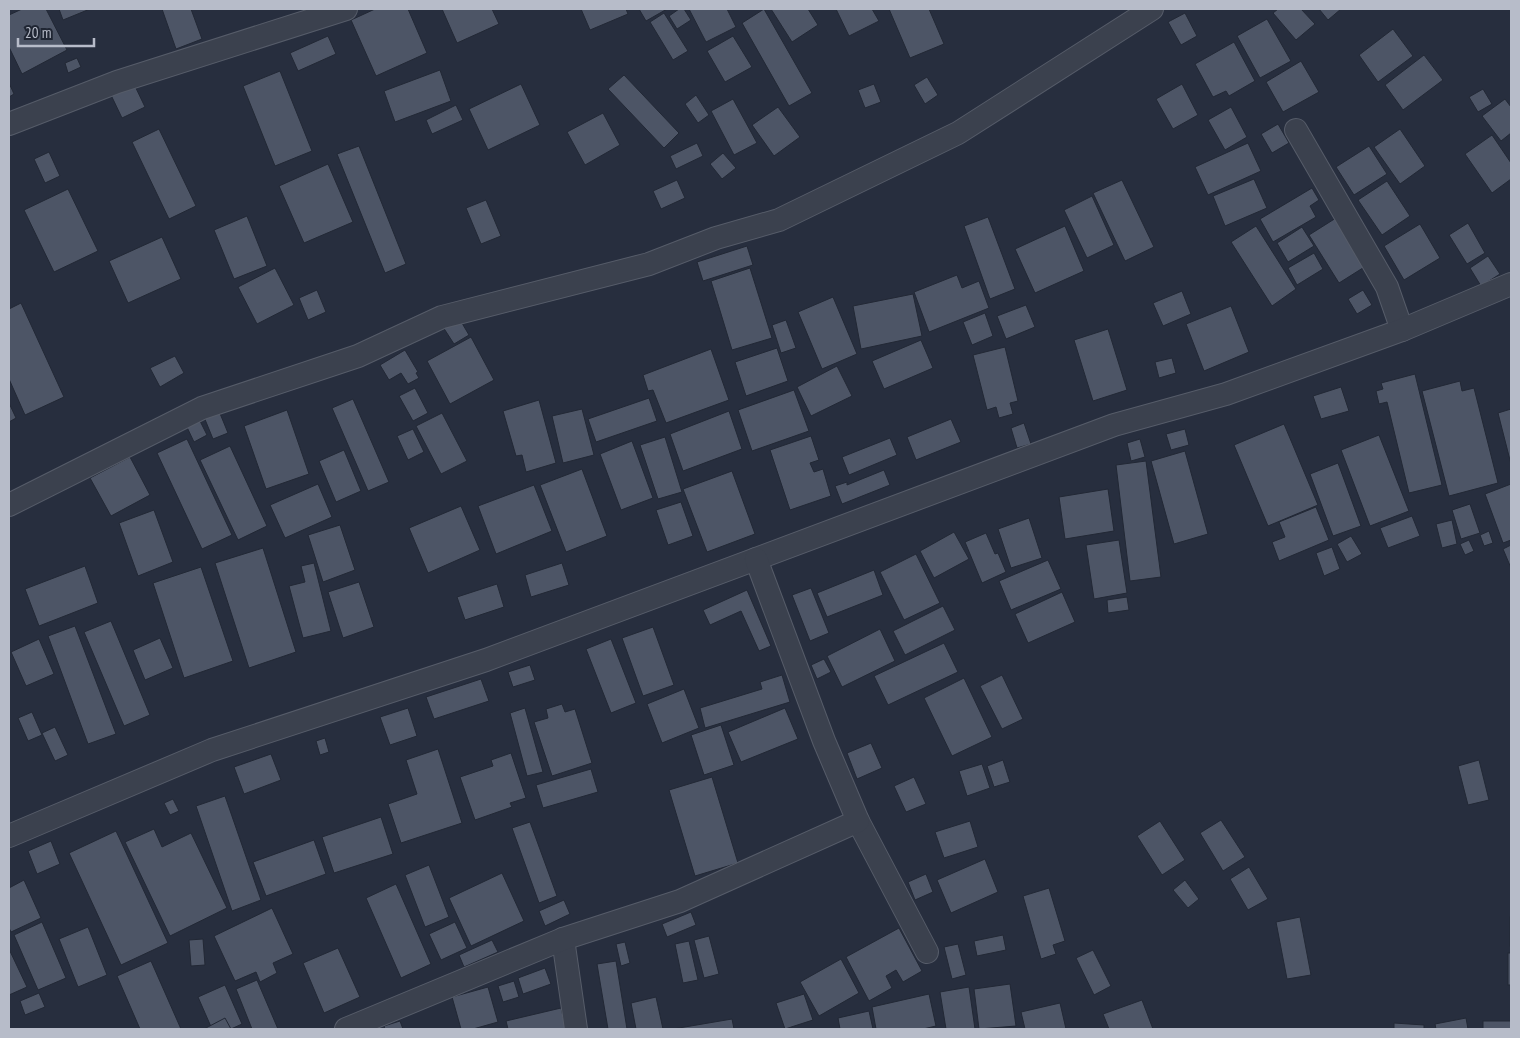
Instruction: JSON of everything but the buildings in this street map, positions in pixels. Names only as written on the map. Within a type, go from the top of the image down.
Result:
[{"type":"street","points":[[9,124],[117,82],[346,9]]},
{"type":"street","points":[[9,505],[202,408],[358,356],[442,317],[649,264],[716,238],[779,220],[958,133],[1152,9]]},
{"type":"street","points":[[1296,130],[1388,287],[1402,330]]},
{"type":"street","points":[[9,836],[212,750],[486,660],[1114,425],[1226,394],[1402,330],[1511,284]]},
{"type":"street","points":[[756,559],[824,741],[858,821],[928,952]]},
{"type":"street","points":[[346,1029],[563,939],[680,901],[858,821]]},
{"type":"street","points":[[563,939],[576,1029]]}]
